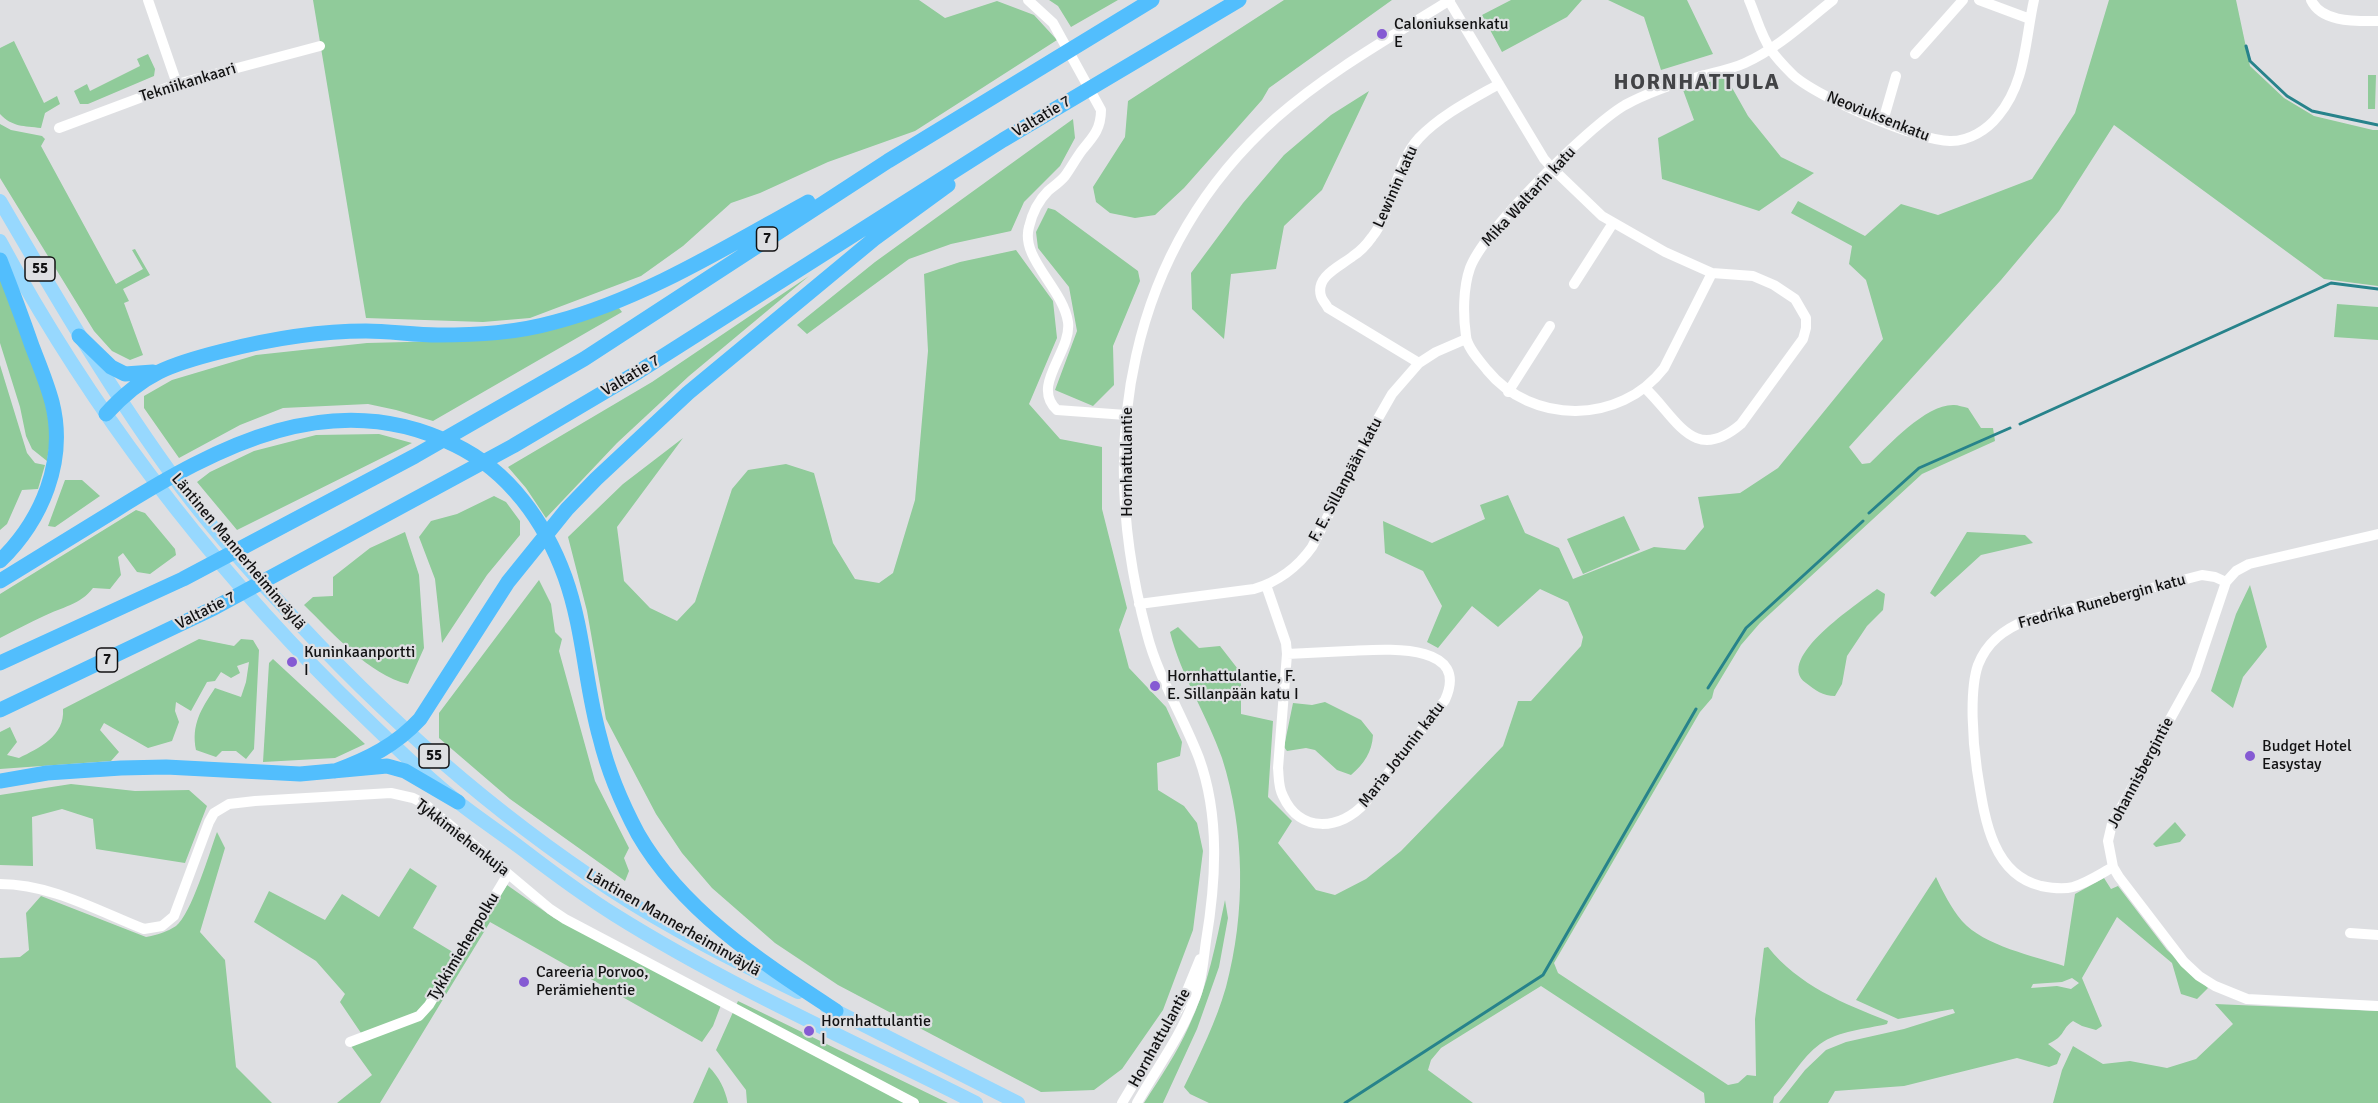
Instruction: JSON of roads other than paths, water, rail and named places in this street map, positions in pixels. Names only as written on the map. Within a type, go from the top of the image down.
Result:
[{"type":"highway","name":"7","points":[[0,663],[183,579],[476,422],[584,359],[888,161],[1152,0]]},
{"type":"highway","name":"Valtatie 7","points":[[0,710],[214,608],[513,446],[638,372],[1003,140],[1239,0]]},
{"type":"highway","points":[[335,771],[374,756],[407,733],[420,719],[508,582],[567,509],[626,449],[688,393],[874,239],[948,185],[1003,140]]},
{"type":"highway","points":[[106,414],[119,399],[156,372],[184,361],[277,338],[324,332],[367,331],[437,335],[500,334],[555,322],[607,305],[686,269],[888,161]]},
{"type":"highway","points":[[0,260],[52,403],[56,443],[52,472],[38,512],[29,528],[0,561]]},
{"type":"highway","points":[[79,336],[111,367],[125,374],[156,372]]},
{"type":"highway","points":[[0,581],[202,459],[232,445],[285,428],[328,421],[388,423],[440,437],[468,451],[494,470],[533,512],[551,543],[579,622],[599,737],[619,795],[639,835],[665,874],[704,915],[768,966],[836,1011]]},
{"type":"highway","points":[[0,781],[47,773],[121,768],[166,767],[300,774],[387,766],[405,771],[458,802]]},
{"type":"main road","name":"Läntinen Mannerheiminväylä","points":[[0,201],[79,336],[119,399],[183,489],[251,572],[324,651],[407,733],[488,801],[613,891],[748,968],[1018,1103]]},
{"type":"main road","name":"Läntinen Mannerheiminväylä","points":[[0,241],[64,351],[167,498],[232,579],[296,650],[392,744],[458,802],[614,915],[758,995],[976,1103]]},
{"type":"street","points":[[148,0],[177,84]]},
{"type":"street","points":[[1028,0],[1053,23],[1101,110],[1101,122],[1093,139],[1073,161],[1066,175],[1040,201],[1034,210],[1028,230],[1027,241],[1030,253],[1060,298],[1068,323],[1068,337],[1047,390],[1048,399],[1057,410],[1126,415]]},
{"type":"street","points":[[1450,0],[1544,159],[1613,223],[1665,252],[1712,273],[1753,276],[1774,285],[1795,299],[1806,318],[1803,339],[1741,424],[1718,439],[1707,441],[1694,438],[1685,432],[1645,388]]},
{"type":"street","name":"Hornhattulantie","points":[[1137,1103],[1175,1040],[1194,1003],[1202,978],[1212,912],[1214,835],[1200,760],[1148,639],[1139,603],[1126,520],[1124,450],[1126,415],[1137,345],[1157,282],[1192,218],[1219,178],[1275,118],[1352,61],[1450,0]]},
{"type":"street","name":"Neoviuksenkatu","points":[[1749,0],[1770,50],[1794,76],[1808,87],[1883,121],[1922,137],[1939,141],[1964,139],[1987,127],[2006,106],[2020,76],[2034,0]]},
{"type":"street","name":"Mika Waltarin katu","points":[[1712,273],[1664,369],[1656,380],[1610,406],[1583,412],[1553,410],[1537,406],[1508,392],[1485,368],[1466,339],[1464,308],[1470,268],[1486,239],[1552,168],[1596,127],[1625,106],[1683,81],[1743,64],[1770,50],[1833,0]]},
{"type":"street","points":[[1915,54],[1963,0]]},
{"type":"street","points":[[1979,0],[2030,19]]},
{"type":"street","points":[[2311,0],[2317,9],[2333,18],[2378,21]]},
{"type":"street","name":"Tekniikankaari","points":[[59,128],[177,84],[320,46]]},
{"type":"street","points":[[1883,121],[1896,76]]},
{"type":"street","name":"Lewinin katu","points":[[1419,363],[1328,308],[1321,296],[1320,288],[1323,279],[1359,252],[1376,232],[1389,208],[1410,150],[1419,138],[1445,116],[1499,84]]},
{"type":"street","points":[[1574,284],[1613,223]]},
{"type":"street","points":[[1508,392],[1550,326]]},
{"type":"street","name":"F. E. Sillanpään katu","points":[[1139,603],[1254,589],[1266,585],[1297,564],[1312,547],[1392,394],[1419,363],[1436,352],[1466,339]]},
{"type":"street","points":[[2226,582],[2236,571],[2249,564],[2378,534]]},
{"type":"street","name":"Fredrika Runebergin katu","points":[[2114,867],[2071,888],[2049,888],[2022,878],[2001,859],[1992,837],[1974,753],[1975,677],[1978,666],[1988,646],[1996,637],[2026,620],[2202,575],[2226,582]]},
{"type":"street","name":"Johannisbergintie","points":[[2226,582],[2194,674],[2112,824],[2108,842],[2114,867],[2119,877],[2184,962],[2199,976],[2215,986],[2247,999],[2378,1006]]},
{"type":"street","name":"Maria Jotunin katu","points":[[1266,585],[1286,643],[1287,654],[1278,768],[1279,786],[1288,806],[1305,819],[1325,825],[1337,823],[1355,814],[1365,803],[1445,700],[1451,682],[1449,673],[1435,659],[1405,650],[1287,654]]},
{"type":"street","name":"Tykkimiehenkuja","points":[[0,884],[19,884],[44,889],[144,929],[162,926],[174,916],[209,822],[220,808],[229,804],[255,801],[402,794],[426,804],[565,919],[914,1103]]},
{"type":"street","name":"Tykkimiehenpolku","points":[[350,1042],[419,1016],[429,1005],[508,874]]},
{"type":"street","points":[[2350,933],[2378,935]]},
{"type":"street","name":"Hornhattulantie","points":[[1122,1103],[1182,1003],[1207,939]]},
{"type":"waterway","points":[[2246,46],[2250,61],[2287,96],[2312,111],[2378,125]]},
{"type":"waterway","points":[[2020,424],[2331,283],[2378,289]]},
{"type":"waterway","points":[[1869,513],[1919,468],[2010,428]]},
{"type":"waterway","points":[[1708,688],[1746,628],[1863,521]]},
{"type":"waterway","points":[[1345,1103],[1543,975],[1696,709]]},
{"type":"place","name":"Caloniuksenkatu E","points":[[1382,34]]},
{"type":"place","name":"Kuninkaanportti I","points":[[292,662]]},
{"type":"place","name":"Hornhattulantie, F. E. Sillanpään katu I","points":[[1155,686]]},
{"type":"place","name":"Budget Hotel Easystay","points":[[2250,756]]},
{"type":"place","name":"Careeria Porvoo, Perämiehentie","points":[[524,982]]},
{"type":"place","name":"Hornhattulantie I","points":[[809,1031]]},
{"type":"district","name":"HORNHATTULA","points":[[1697,83]]}]
